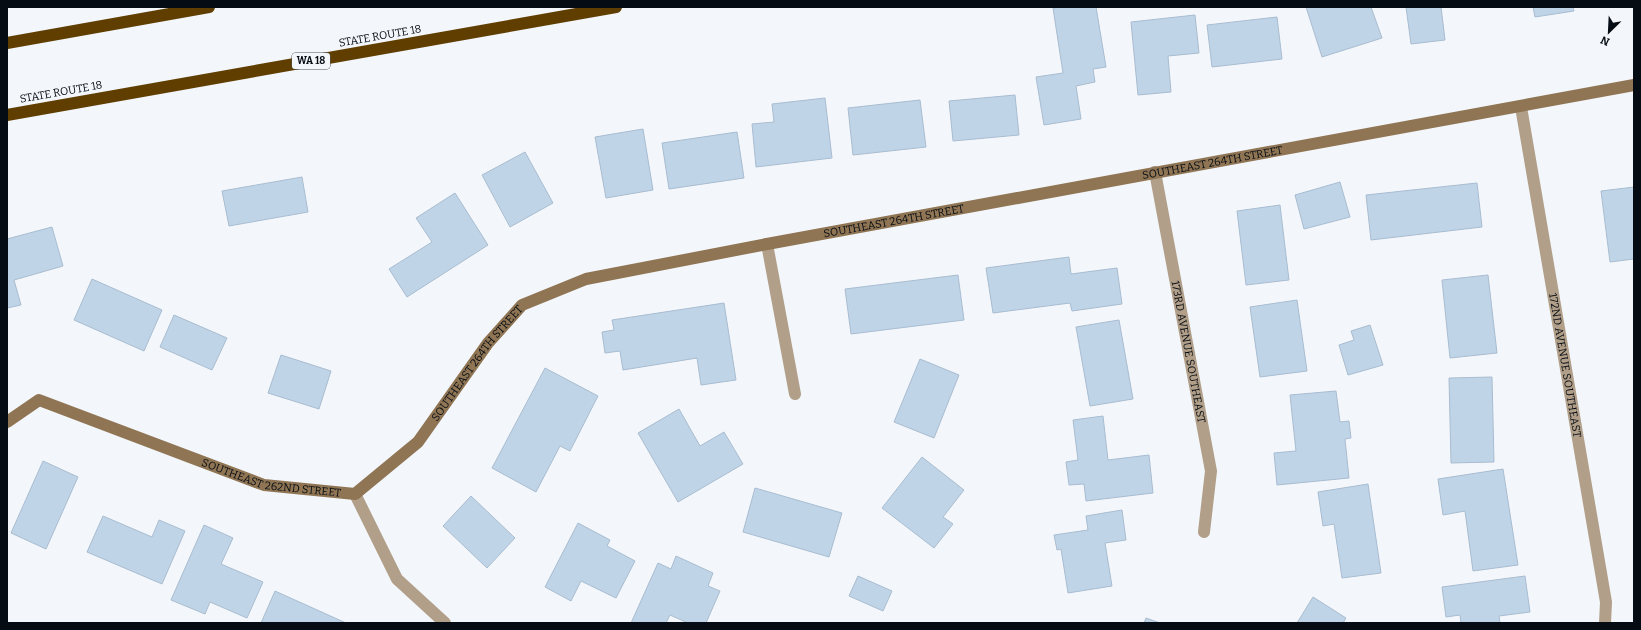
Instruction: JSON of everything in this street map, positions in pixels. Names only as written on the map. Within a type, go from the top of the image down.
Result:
[{"type":"highway","points":[[7,43],[209,7]]},
{"type":"highway","name":"STATE ROUTE 18","points":[[7,115],[616,7]]},
{"type":"street","name":"SOUTHEAST 264TH STREET","points":[[355,494],[418,442],[488,343],[522,305],[586,279],[766,244],[1634,85]]},
{"type":"street","name":"172ND AVENUE SOUTHEAST","points":[[1520,107],[1606,602],[1605,623]]},
{"type":"street","name":"173RD AVENUE SOUTHEAST","points":[[1155,172],[1211,471],[1204,532]]},
{"type":"street","points":[[766,244],[795,394]]},
{"type":"street","name":"SOUTHEAST 262ND STREET","points":[[7,422],[39,400],[264,485],[355,494],[397,579],[445,623]]},
{"type":"building","points":[[1096,7],[1106,67],[1093,69],[1095,82],[1076,86],[1081,119],[1044,125],[1036,77],[1063,73],[1053,8]]},
{"type":"building","points":[[1306,7],[1371,7],[1382,38],[1322,57]]},
{"type":"building","points":[[1406,7],[1441,7],[1445,40],[1411,44]]},
{"type":"building","points":[[1533,7],[1573,7],[1574,11],[1535,17]]},
{"type":"building","points":[[1195,15],[1199,53],[1168,56],[1171,92],[1138,95],[1131,22]]},
{"type":"building","points":[[1277,17],[1282,59],[1212,67],[1207,25]]},
{"type":"building","points":[[1015,95],[1019,135],[953,141],[949,101]]},
{"type":"building","points":[[825,98],[832,158],[756,167],[752,124],[774,122],[772,104]]},
{"type":"building","points":[[920,100],[926,147],[853,155],[848,108]]},
{"type":"building","points":[[643,129],[653,190],[606,198],[595,137]]},
{"type":"building","points":[[737,132],[744,178],[669,189],[662,143]]},
{"type":"building","points":[[525,152],[553,203],[510,227],[482,175]]},
{"type":"building","points":[[302,177],[308,212],[229,226],[222,191]]},
{"type":"building","points":[[1340,182],[1350,217],[1304,229],[1295,195]]},
{"type":"building","points":[[1477,183],[1482,227],[1371,240],[1366,195]]},
{"type":"building","points":[[1634,187],[1634,259],[1610,262],[1601,191]]},
{"type":"building","points":[[455,193],[488,245],[407,297],[389,269],[432,242],[416,218]]},
{"type":"building","points":[[1280,205],[1289,280],[1246,285],[1237,211]]},
{"type":"building","points":[[52,227],[63,266],[14,280],[21,305],[7,308],[7,239]]},
{"type":"building","points":[[1069,257],[1071,274],[1117,268],[1122,304],[1072,311],[1070,303],[993,313],[986,268]]},
{"type":"building","points":[[958,275],[964,320],[851,334],[845,289]]},
{"type":"building","points":[[1488,275],[1497,353],[1450,358],[1442,280]]},
{"type":"building","points":[[92,279],[162,310],[144,351],[74,320]]},
{"type":"building","points":[[1297,300],[1307,371],[1260,377],[1250,307]]},
{"type":"building","points":[[724,303],[736,380],[701,385],[697,358],[623,370],[620,351],[605,353],[602,332],[614,330],[612,320]]},
{"type":"building","points":[[174,315],[227,338],[212,370],[160,347]]},
{"type":"building","points":[[1119,320],[1133,399],[1090,406],[1076,327]]},
{"type":"building","points":[[1370,325],[1383,365],[1348,375],[1339,345],[1354,340],[1351,331]]},
{"type":"building","points":[[281,355],[331,371],[319,409],[268,393]]},
{"type":"building","points":[[920,359],[959,375],[934,438],[894,422]]},
{"type":"building","points":[[545,368],[598,396],[570,451],[560,446],[536,492],[492,468]]},
{"type":"building","points":[[1492,377],[1494,462],[1451,463],[1449,378]]},
{"type":"building","points":[[1336,391],[1340,422],[1349,421],[1351,438],[1345,439],[1349,478],[1277,485],[1274,453],[1296,451],[1290,395]]},
{"type":"building","points":[[679,409],[700,446],[724,432],[743,464],[678,502],[638,433]]},
{"type":"building","points":[[1103,416],[1108,460],[1149,455],[1153,493],[1086,501],[1084,484],[1069,485],[1066,462],[1078,460],[1073,420]]},
{"type":"building","points":[[922,457],[964,490],[943,517],[953,524],[934,548],[882,508]]},
{"type":"building","points":[[43,461],[78,477],[46,549],[11,533]]},
{"type":"building","points":[[1503,469],[1518,565],[1473,571],[1465,511],[1443,515],[1438,479]]},
{"type":"building","points":[[1368,484],[1381,573],[1342,578],[1334,524],[1323,526],[1318,492]]},
{"type":"building","points":[[755,488],[842,513],[829,557],[743,532]]},
{"type":"building","points":[[471,496],[515,538],[487,568],[443,526]]},
{"type":"building","points":[[1122,510],[1126,540],[1105,543],[1112,586],[1068,593],[1061,549],[1057,550],[1054,535],[1088,530],[1086,516]]},
{"type":"building","points":[[103,516],[152,537],[159,520],[185,531],[162,584],[87,552]]},
{"type":"building","points":[[578,523],[610,540],[607,546],[635,561],[616,598],[581,581],[571,601],[545,587]]},
{"type":"building","points":[[204,525],[233,538],[221,564],[263,582],[247,618],[210,602],[205,614],[171,600]]},
{"type":"building","points":[[676,556],[713,573],[708,586],[720,591],[706,623],[688,623],[670,615],[666,623],[631,623],[658,563],[671,569]]},
{"type":"building","points":[[858,576],[892,591],[883,611],[849,596]]},
{"type":"building","points":[[1525,576],[1530,612],[1499,616],[1500,623],[1461,623],[1460,615],[1446,617],[1442,587]]},
{"type":"building","points":[[275,591],[346,623],[261,623]]},
{"type":"building","points":[[1313,597],[1346,618],[1343,623],[1297,623]]},
{"type":"building","points":[[1146,618],[1160,623],[1144,623]]}]
